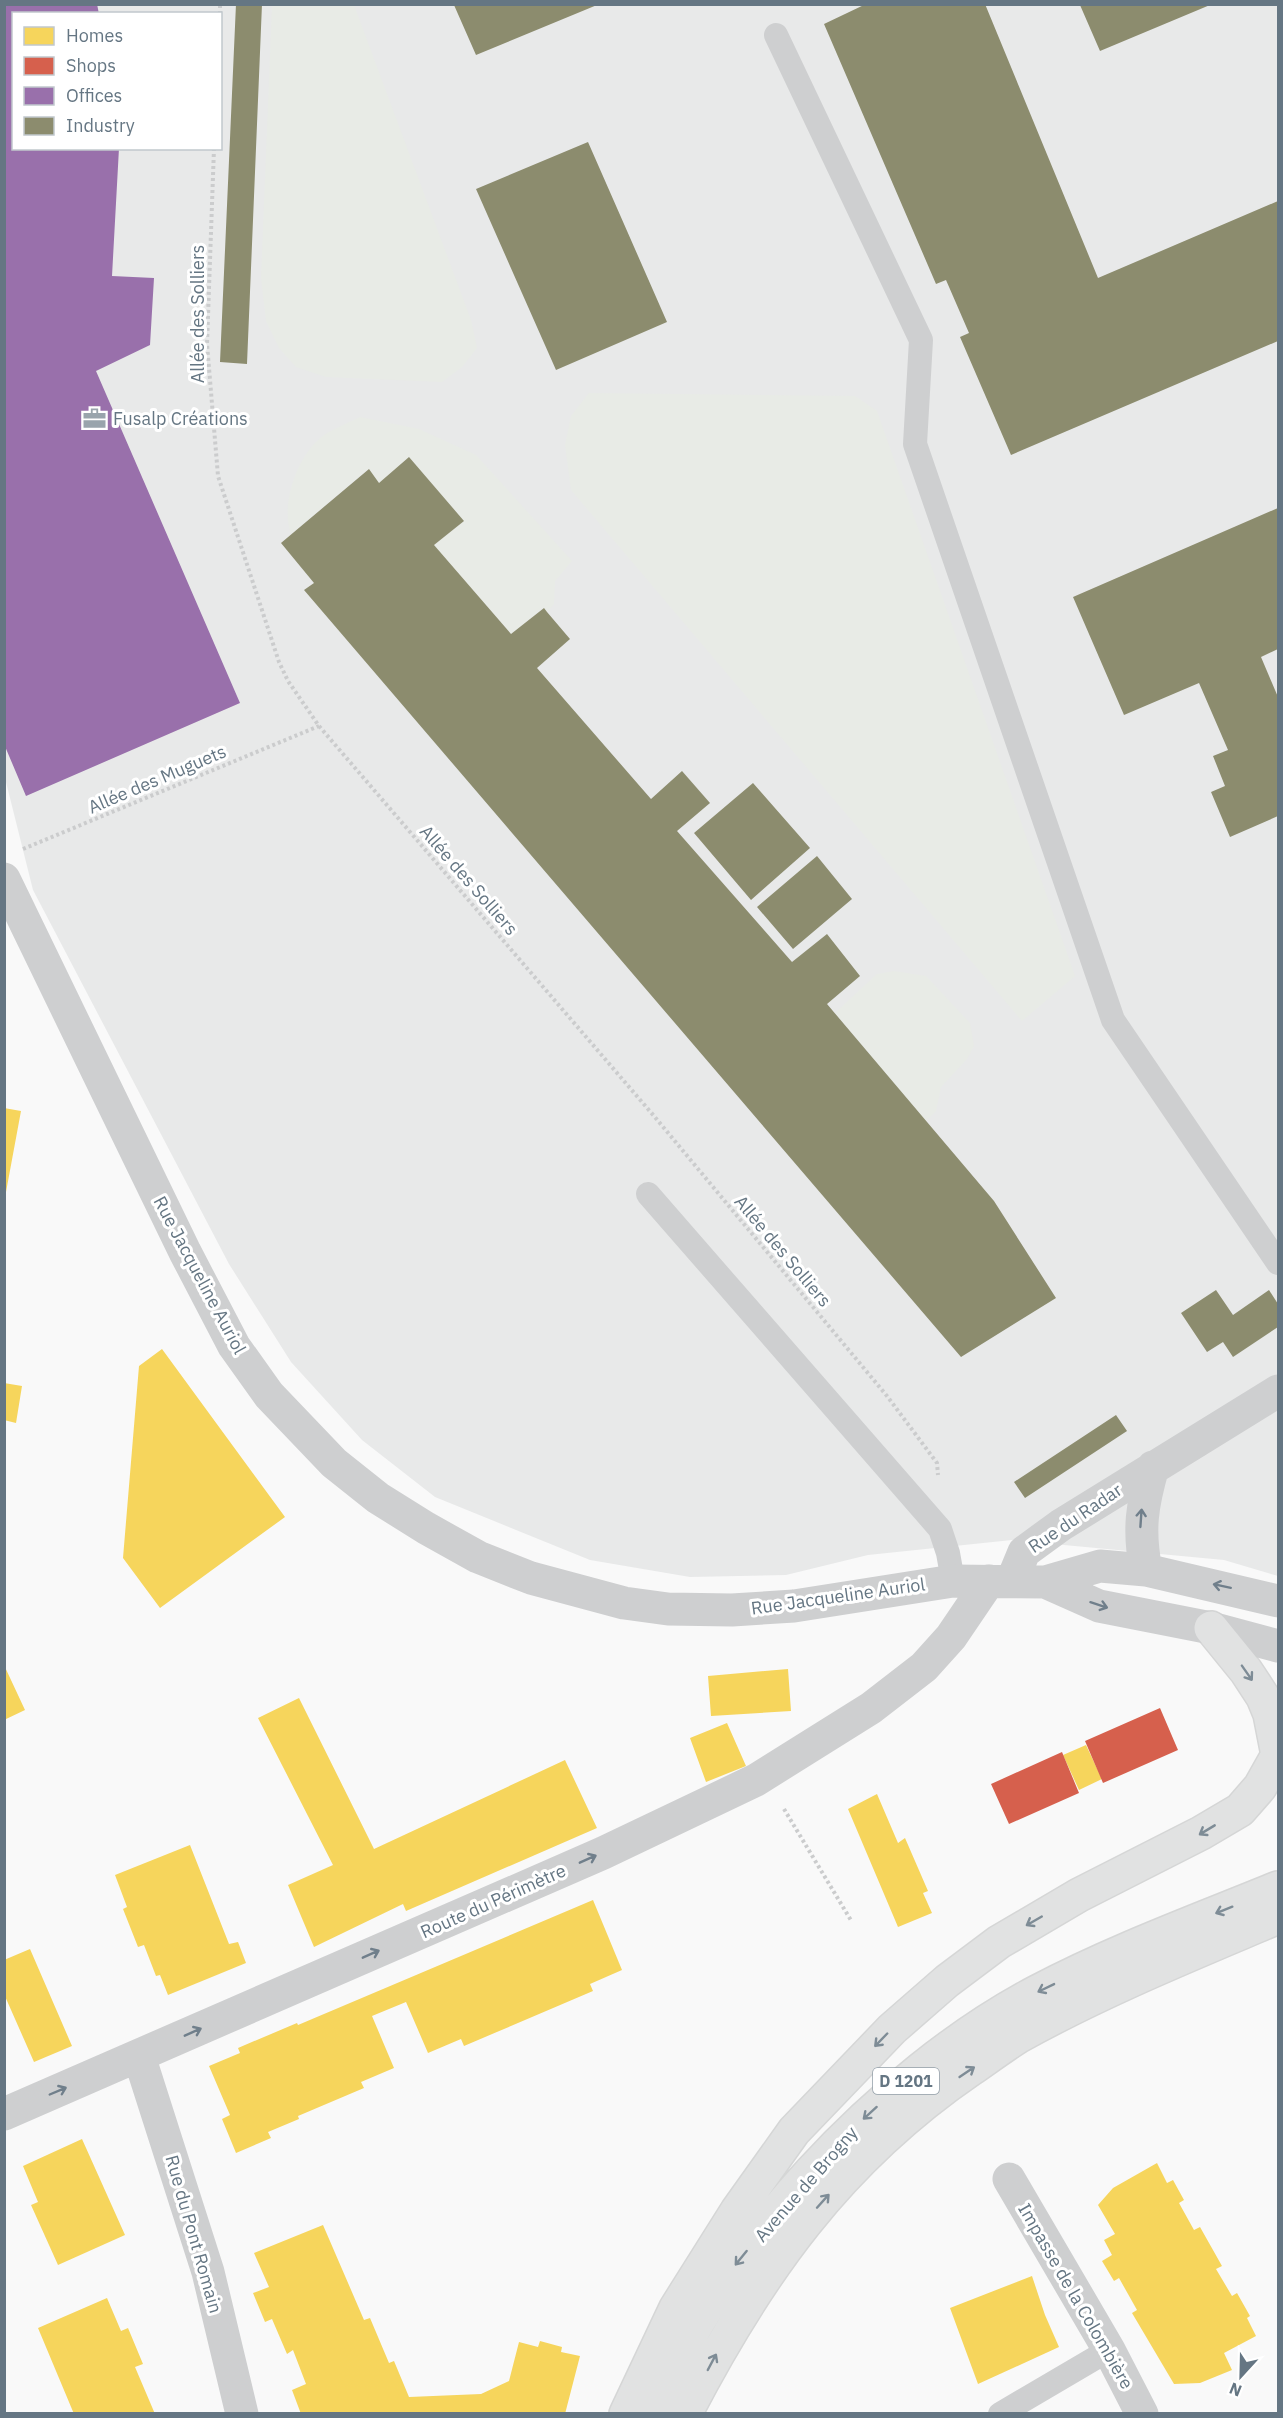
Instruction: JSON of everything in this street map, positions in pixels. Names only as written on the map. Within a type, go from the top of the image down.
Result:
[{"type":"highway","points":[[626,2414],[676,2308],[737,2211],[794,2131],[892,2029],[947,1981],[999,1942],[1079,1895],[1201,1833],[1240,1810],[1260,1788],[1278,1755],[1270,1714],[1263,1697],[1246,1671],[1210,1628]]},
{"type":"highway","name":"Avenue de Brogny","points":[[653,2414],[690,2339],[734,2266],[840,2140],[904,2082],[972,2031],[1036,1993],[1116,1954],[1278,1888]]},
{"type":"highway","name":"Avenue de Brogny","points":[[685,2414],[716,2354],[761,2280],[807,2219],[865,2154],[932,2096],[1018,2037],[1166,1965],[1278,1917]]},
{"type":"street","name":"Rue Jacqueline Auriol","points":[[10,866],[185,1252],[234,1346],[269,1395],[334,1463],[378,1498],[478,1557],[531,1578],[624,1603],[668,1609],[732,1610],[794,1606],[942,1582],[1045,1582],[1100,1566],[1146,1570],[1278,1601]]},
{"type":"street","name":"Rue du Radar","points":[[1000,1581],[1024,1552],[1153,1467],[1218,1431],[1278,1391]]},
{"type":"street","name":"Rue du Radar","points":[[1146,1570],[1140,1540],[1142,1506],[1153,1467]]},
{"type":"street","name":"Route du Périmètre","points":[[4,2114],[603,1853],[756,1780],[871,1708],[924,1667],[1000,1581]]},
{"type":"street","points":[[942,1582],[951,1637]]},
{"type":"street","name":"Rue Jacqueline Auriol","points":[[1045,1582],[1100,1606],[1210,1628],[1278,1646]]},
{"type":"street","name":"Rue du Pont Romain","points":[[139,2055],[208,2272],[242,2414]]},
{"type":"street","name":"Impasse de la Colombière","points":[[1009,2179],[1109,2350],[1142,2414]]},
{"type":"lane","points":[[776,35],[921,340],[915,444],[1113,1020],[1278,1263]]},
{"type":"lane","points":[[648,1194],[940,1529],[948,1553],[942,1582]]},
{"type":"lane","points":[[1000,2414],[1109,2350]]},
{"type":"path","name":"Allée des Solliers","points":[[214,150],[207,344],[218,476],[279,662],[288,681],[319,726],[654,1116],[887,1396],[937,1463],[940,1529]]},
{"type":"path","name":"Allée des Muguets","points":[[10,866],[319,726]]},
{"type":"path","points":[[784,1809],[852,1922]]},
{"type":"shaded area","points":[[4,5],[1278,5],[1278,1576],[1224,1560],[1012,1540],[868,1555],[786,1575],[690,1577],[590,1560],[435,1497],[362,1440],[291,1362],[229,1264],[33,890],[5,778]]},
{"type":"shaded area","points":[[272,5],[354,5],[471,320],[477,348],[462,367],[442,382],[326,377],[296,367],[279,348],[266,321],[261,278]]},
{"type":"shaded area","points":[[589,393],[855,396],[877,411],[1075,976],[1022,1021],[571,490],[565,445],[571,416]]},
{"type":"shaded area","points":[[360,417],[419,429],[476,455],[572,561],[555,581],[554,604],[547,612],[543,608],[511,634],[434,545],[464,521],[409,457],[379,483],[368,469],[291,534],[288,523],[289,498],[301,462],[315,443],[325,435]]},
{"type":"shaded area","points":[[894,971],[926,976],[970,1023],[974,1046],[967,1059],[941,1087],[936,1111],[926,1121],[835,1013],[877,974]]},
{"type":"building: Homes","points":[[4,1108],[21,1111],[6,1192],[4,1192]]},
{"type":"building: Homes","points":[[162,1349],[285,1517],[160,1608],[123,1558],[139,1366]]},
{"type":"building: Homes","points":[[4,1383],[22,1386],[16,1423],[4,1420]]},
{"type":"building: Homes","points":[[4,1665],[25,1710],[4,1720]]},
{"type":"building: Homes","points":[[788,1669],[791,1711],[711,1716],[708,1676]]},
{"type":"building: Homes","points":[[299,1698],[374,1849],[565,1760],[597,1828],[406,1911],[403,1904],[314,1947],[288,1885],[333,1865],[258,1718]]},
{"type":"building: Homes","points":[[727,1723],[746,1766],[706,1782],[690,1738]]},
{"type":"building: Homes","points":[[1086,1745],[1102,1779],[1079,1790],[1063,1755]]},
{"type":"building: Homes","points":[[877,1794],[898,1843],[905,1838],[928,1891],[923,1893],[932,1913],[898,1927],[848,1809]]},
{"type":"building: Homes","points":[[190,1845],[229,1944],[238,1942],[246,1963],[168,1995],[160,1975],[156,1976],[144,1945],[138,1947],[123,1909],[127,1907],[115,1875]]},
{"type":"building: Homes","points":[[593,1900],[622,1970],[590,1984],[593,1991],[464,2046],[461,2039],[428,2053],[406,2002],[372,2016],[394,2068],[361,2082],[364,2088],[298,2116],[299,2119],[268,2132],[271,2138],[236,2153],[222,2119],[230,2115],[209,2066],[240,2053],[238,2048],[297,2023],[298,2025]]},
{"type":"building: Homes","points":[[30,1949],[72,2046],[34,2062],[4,1994],[4,1960]]},
{"type":"building: Homes","points":[[82,2139],[125,2235],[58,2265],[31,2205],[38,2202],[23,2166]]},
{"type":"building: Homes","points":[[1157,2163],[1167,2183],[1173,2180],[1184,2200],[1179,2203],[1194,2230],[1200,2227],[1222,2266],[1216,2269],[1232,2296],[1237,2293],[1250,2316],[1247,2318],[1256,2336],[1224,2353],[1232,2370],[1200,2383],[1174,2384],[1132,2313],[1137,2310],[1119,2278],[1114,2281],[1102,2261],[1112,2255],[1104,2240],[1115,2234],[1098,2205],[1113,2188]]},
{"type":"building: Homes","points":[[323,2225],[364,2320],[370,2318],[389,2363],[394,2361],[409,2397],[481,2394],[509,2381],[519,2342],[538,2347],[540,2341],[562,2347],[561,2352],[580,2356],[565,2414],[301,2414],[292,2390],[306,2384],[293,2350],[287,2354],[272,2319],[265,2322],[253,2293],[269,2287],[254,2253]]},
{"type":"building: Homes","points":[[1032,2276],[1059,2347],[978,2384],[950,2308]]},
{"type":"building: Homes","points":[[107,2298],[121,2331],[128,2328],[143,2364],[135,2367],[155,2414],[74,2414],[38,2328]]},
{"type":"building: Shops","points":[[1160,1708],[1178,1750],[1103,1783],[1085,1741]]},
{"type":"building: Shops","points":[[1062,1752],[1079,1793],[1009,1824],[991,1784]]},
{"type":"building: Offices","points":[[4,4],[97,4],[99,12],[12,12],[12,150],[119,150],[112,276],[154,278],[150,345],[96,371],[240,703],[26,796],[4,744]]},
{"type":"building: Industry","points":[[236,4],[262,4],[247,364],[220,362]]},
{"type":"building: Industry","points":[[866,4],[985,4],[1098,278],[1278,201],[1278,341],[1011,455],[960,337],[969,333],[946,280],[936,284],[824,24]]},
{"type":"building: Industry","points":[[454,5],[597,5],[476,55]]},
{"type":"building: Industry","points":[[1080,5],[1210,5],[1100,51]]},
{"type":"building: Industry","points":[[588,142],[667,322],[556,370],[476,189]]},
{"type":"building: Industry","points":[[409,457],[464,521],[434,545],[511,634],[544,608],[570,639],[537,668],[651,799],[682,771],[710,803],[677,831],[792,962],[827,934],[860,976],[827,1004],[994,1201],[1056,1298],[961,1357],[304,590],[314,583],[281,543],[369,469],[379,483]]},
{"type":"building: Industry","points":[[1278,508],[1278,649],[1261,657],[1278,697],[1278,816],[1230,837],[1211,792],[1225,786],[1213,756],[1228,750],[1199,683],[1124,715],[1073,597]]},
{"type":"building: Industry","points":[[753,783],[810,848],[751,900],[694,833]]},
{"type":"building: Industry","points":[[817,856],[852,899],[793,949],[757,907]]},
{"type":"building: Industry","points":[[1216,1290],[1233,1315],[1269,1290],[1278,1304],[1278,1327],[1233,1357],[1223,1342],[1207,1352],[1181,1313]]},
{"type":"building: Industry","points":[[1116,1415],[1127,1431],[1025,1498],[1014,1482]]},
{"type":"place","name":"Fusalp Créations","points":[[95,418]]}]
